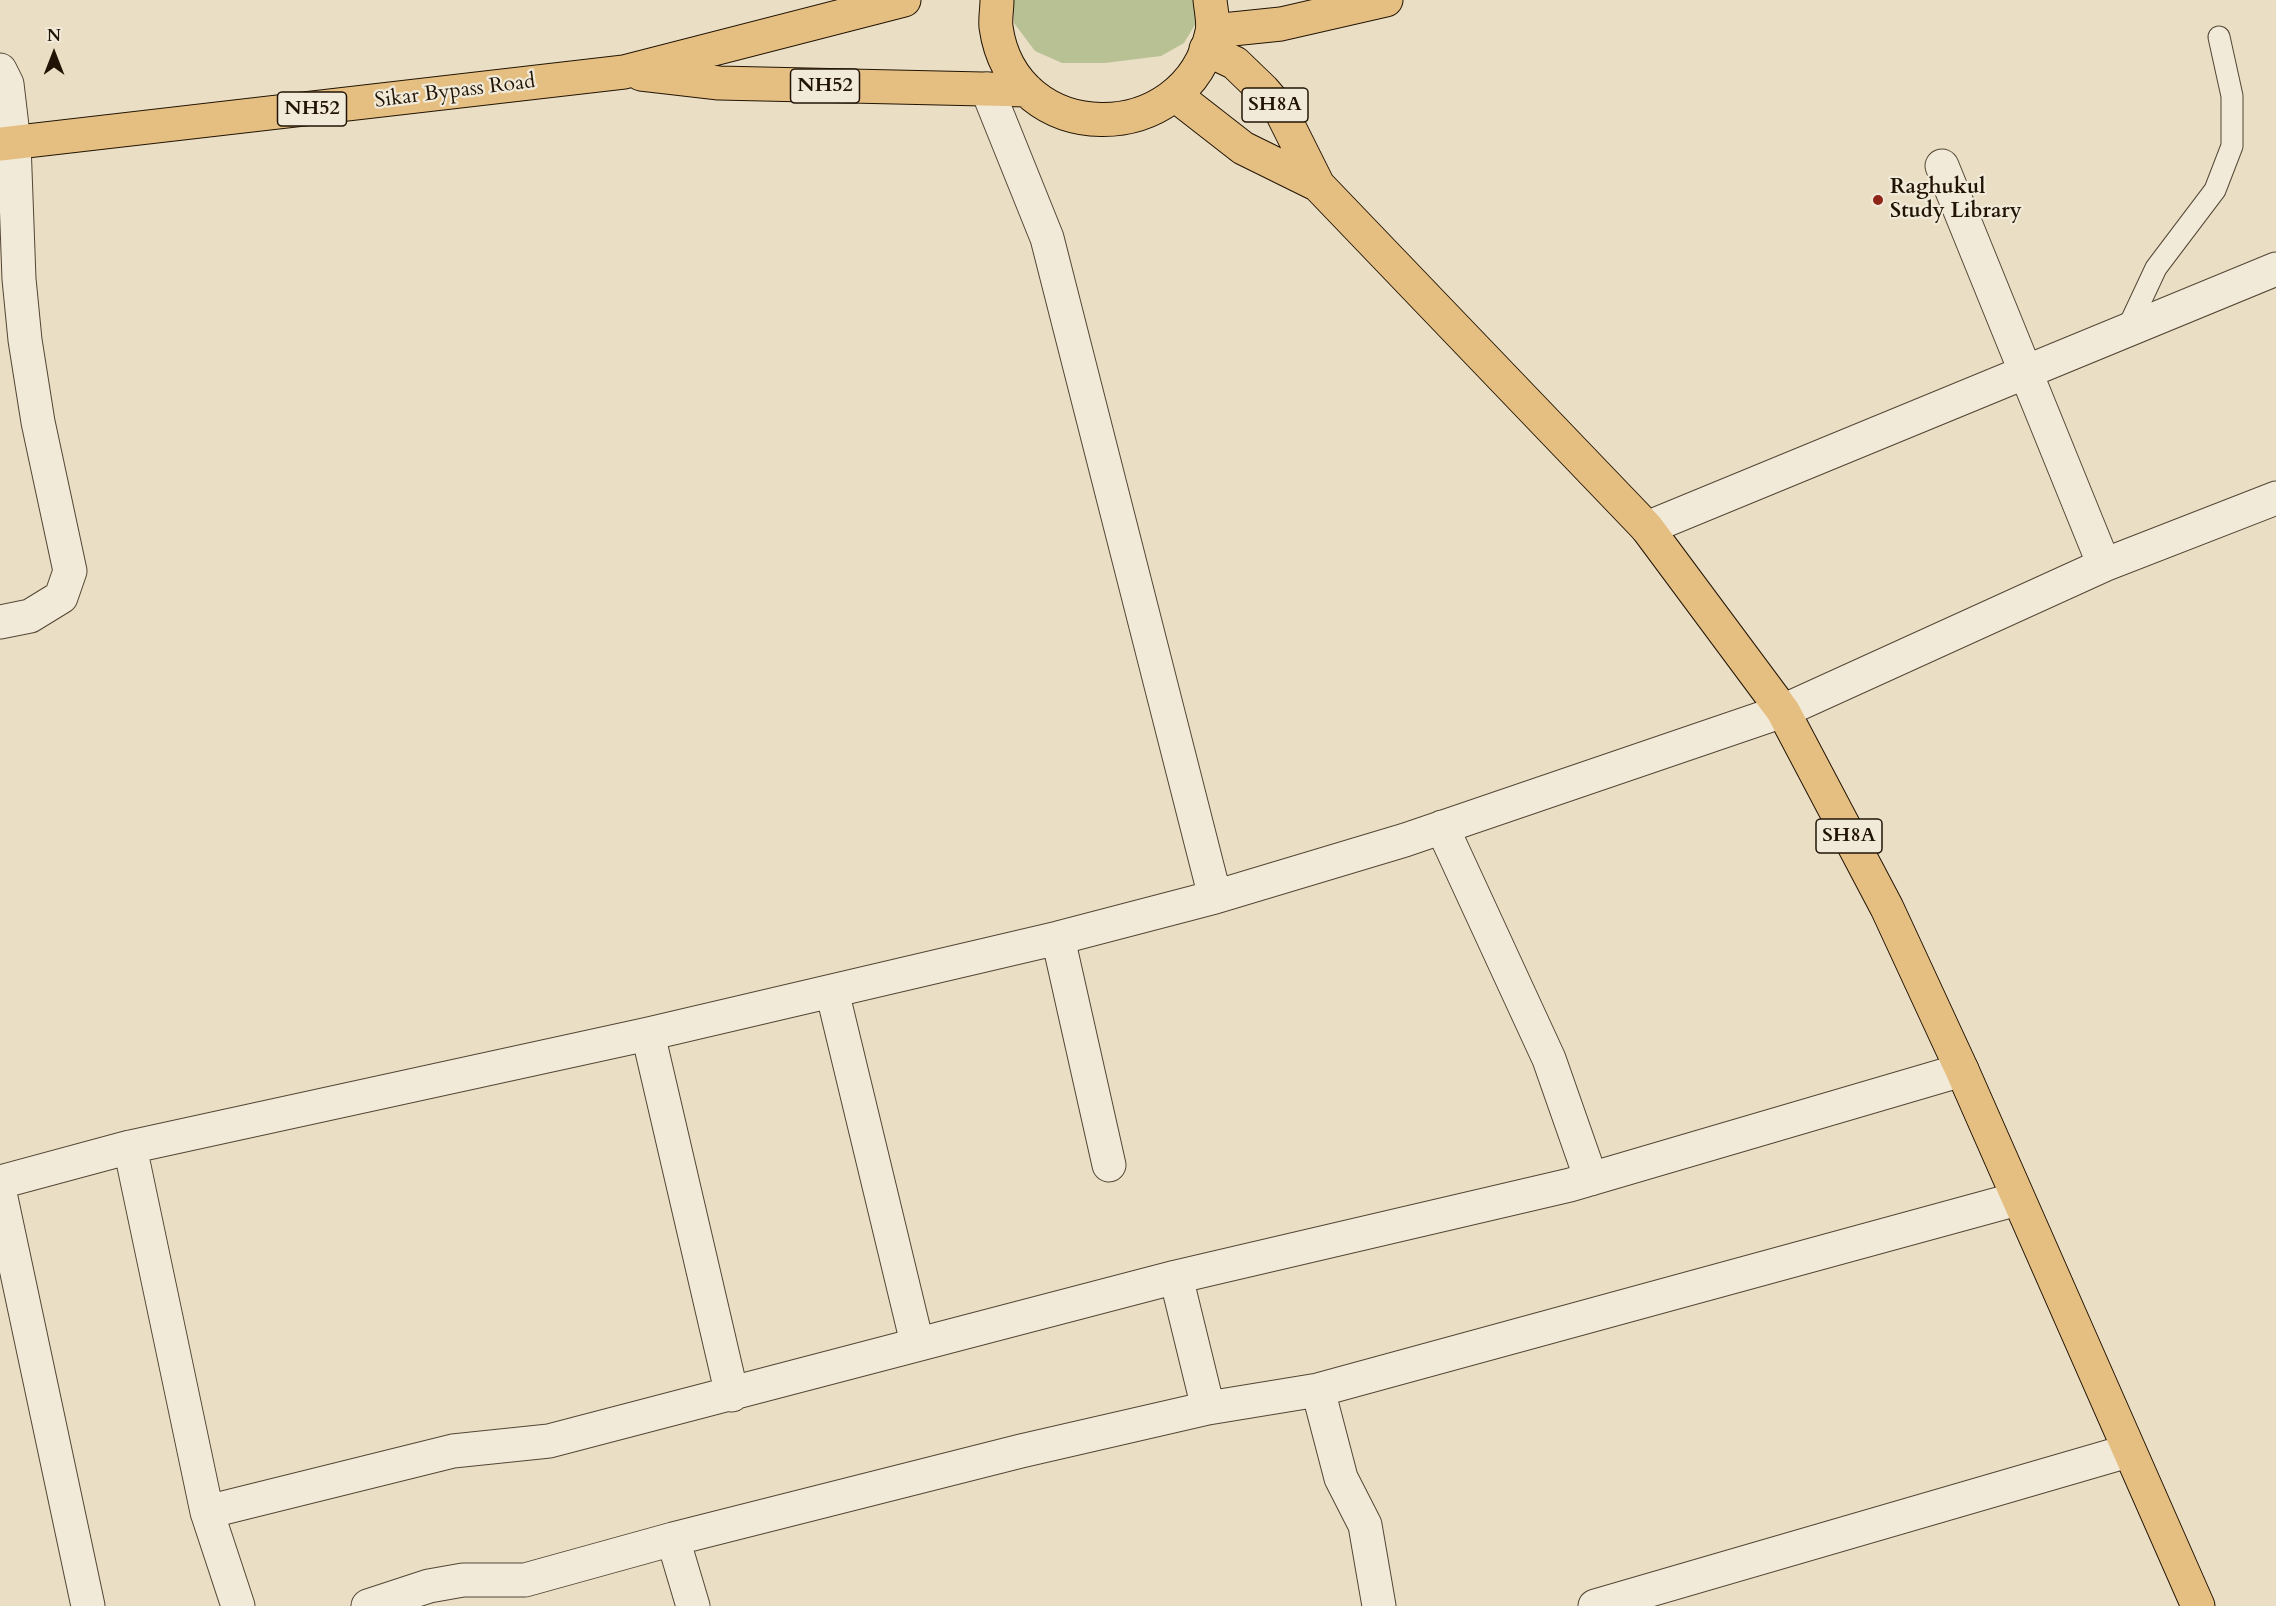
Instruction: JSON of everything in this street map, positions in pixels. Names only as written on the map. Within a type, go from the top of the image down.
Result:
[{"type":"main road","name":"Sikar Bypass Road","points":[[7,143],[624,72],[904,0]]},
{"type":"main road","points":[[997,0],[996,27],[1006,61],[1027,90],[1053,109],[1084,120],[1117,121],[1148,112],[1175,94],[1198,66],[1210,27],[1281,24],[1386,0]]},
{"type":"main road","name":"SH8A","points":[[1210,27],[1235,63],[1281,111],[1318,185],[1647,528],[1783,711],[1887,908],[1962,1070],[2198,1606]]},
{"type":"main road","name":"Sikar Bypass Road","points":[[624,72],[719,83],[1027,90]]},
{"type":"main road","name":"SH8A","points":[[1175,94],[1244,148],[1318,185]]},
{"type":"street","points":[[0,70],[6,84],[7,143],[25,340],[38,422],[70,571],[61,597],[30,616],[0,622]]},
{"type":"street","points":[[987,89],[1047,238],[1215,897]]},
{"type":"street","points":[[1942,166],[2104,566]]},
{"type":"street","points":[[1647,528],[2275,273]]},
{"type":"street","points":[[0,1182],[130,1147],[648,1034],[1058,938],[1215,897],[1442,828],[1783,711],[2104,566],[2276,498]]},
{"type":"street","points":[[1442,828],[1549,1059],[1591,1179]]},
{"type":"street","points":[[1058,938],[1109,1165]]},
{"type":"street","points":[[832,991],[917,1343]]},
{"type":"street","points":[[648,1034],[732,1395]]},
{"type":"street","points":[[207,1512],[453,1451],[549,1441],[732,1395],[917,1343],[1176,1277],[1591,1179],[1962,1070]]},
{"type":"street","points":[[130,1147],[207,1512],[238,1606]]},
{"type":"street","points":[[0,1193],[88,1606]]},
{"type":"street","points":[[368,1606],[429,1586],[464,1580],[525,1580],[673,1539],[1021,1451],[1208,1407],[1318,1390],[2017,1199]]},
{"type":"street","points":[[1176,1277],[1208,1407]]},
{"type":"street","points":[[1318,1390],[1341,1478],[1365,1525],[1379,1606]]},
{"type":"street","points":[[1595,1606],[2128,1451]]},
{"type":"street","points":[[673,1539],[693,1606]]},
{"type":"lane","points":[[2126,332],[2156,268],[2215,190],[2232,146],[2232,96],[2218,37]]},
{"type":"green space","points":[[1014,0],[1201,0],[1199,18],[1184,43],[1161,56],[1105,63],[1062,63],[1035,51],[1014,23]]},
{"type":"place","name":"Raghukul Study Library","points":[[1878,200]]}]
